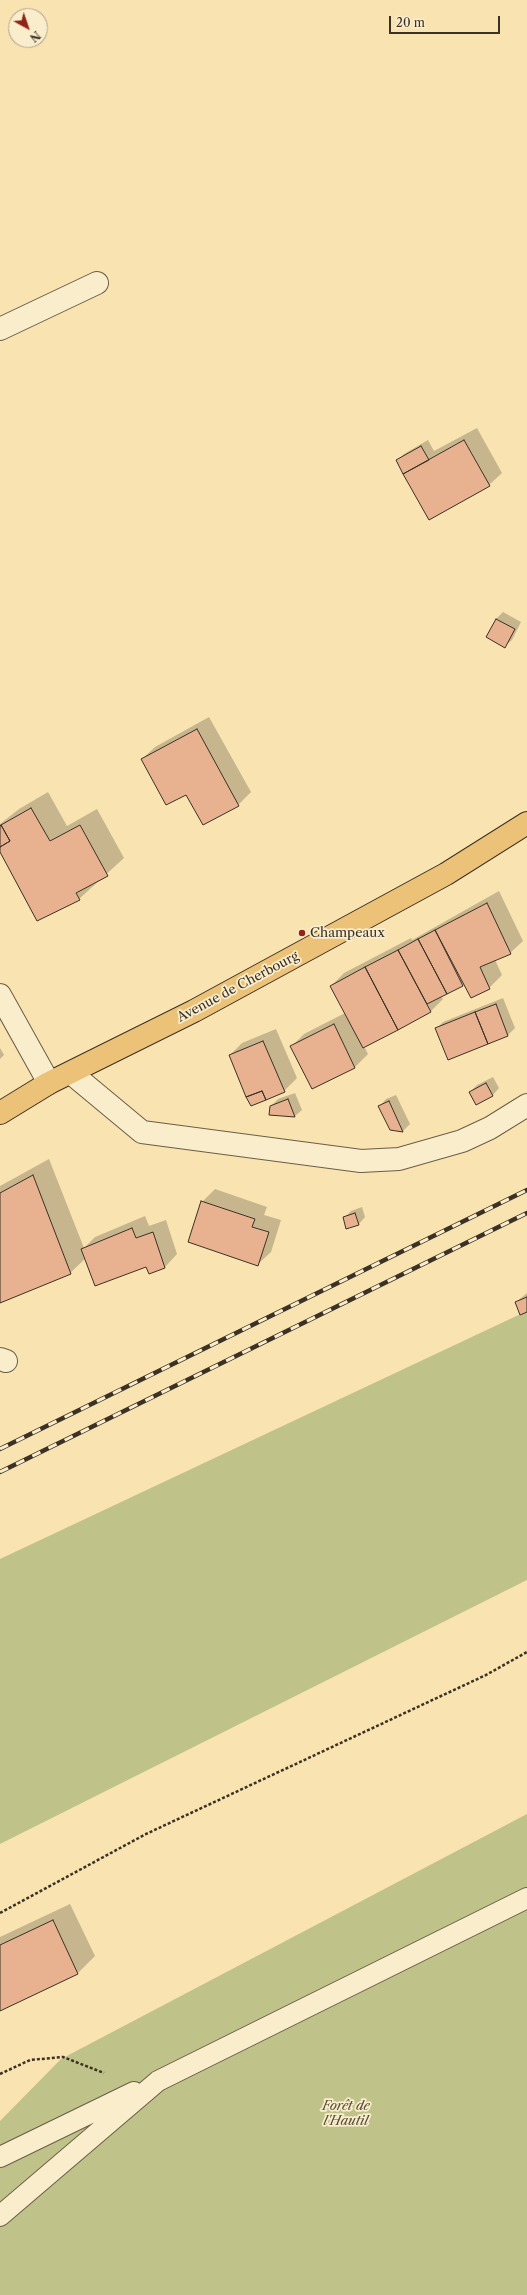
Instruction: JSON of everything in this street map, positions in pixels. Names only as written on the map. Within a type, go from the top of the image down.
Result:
[{"type":"main road","name":"Avenue de Cherbourg","points":[[0,1113],[49,1083],[194,1012],[425,885],[527,823]]},
{"type":"street","points":[[0,329],[97,283]]},
{"type":"street","points":[[0,995],[49,1083]]},
{"type":"street","points":[[71,1073],[142,1132],[361,1161],[399,1159],[462,1141],[490,1128],[527,1105]]},
{"type":"lane","points":[[0,2157],[158,2081],[527,1898]]},
{"type":"lane","points":[[0,2216],[158,2081]]},
{"type":"path","points":[[0,1913],[146,1834],[486,1675],[527,1652]]},
{"type":"path","points":[[0,2074],[30,2060],[63,2057],[95,2068],[117,2080],[132,2093]]},
{"type":"green space","points":[[527,1311],[527,1580],[0,1844],[0,1559]]},
{"type":"green space","name":"Forêt de l'Hautil","points":[[527,1814],[527,2295],[0,2295],[0,2121],[61,2059]]},
{"type":"building","points":[[464,440],[490,486],[429,520],[403,474]]},
{"type":"building","points":[[421,446],[429,460],[403,474],[396,460]]},
{"type":"building","points":[[496,619],[515,629],[505,648],[486,637]]},
{"type":"building","points":[[197,729],[239,806],[203,825],[186,795],[166,805],[141,759]]},
{"type":"building","points":[[31,808],[50,841],[80,825],[108,876],[76,893],[80,900],[37,921],[0,852],[0,847],[10,841],[1,825]]},
{"type":"building","points":[[1,825],[10,841],[0,847],[0,826]]},
{"type":"building","points":[[487,903],[511,954],[480,967],[490,989],[471,998],[435,930]]},
{"type":"building","points":[[435,930],[463,986],[447,994],[418,939]]},
{"type":"building","points":[[418,939],[447,994],[427,1004],[398,950]]},
{"type":"building","points":[[398,950],[431,1012],[398,1030],[365,967]]},
{"type":"building","points":[[365,967],[398,1030],[363,1048],[330,986]]},
{"type":"building","points":[[496,1004],[508,1036],[488,1044],[475,1012]]},
{"type":"building","points":[[475,1012],[488,1044],[448,1060],[435,1028]]},
{"type":"building","points":[[334,1024],[355,1068],[312,1089],[290,1046]]},
{"type":"building","points":[[263,1041],[285,1092],[266,1100],[262,1091],[246,1097],[229,1055]]},
{"type":"building","points":[[486,1083],[493,1096],[476,1105],[469,1092]]},
{"type":"building","points":[[262,1091],[266,1100],[251,1106],[246,1097]]},
{"type":"building","points":[[288,1099],[295,1117],[269,1115],[270,1106]]},
{"type":"building","points":[[389,1101],[403,1132],[390,1130],[378,1106]]},
{"type":"building","points":[[33,1175],[71,1274],[0,1303],[0,1193]]},
{"type":"building","points":[[201,1201],[255,1219],[252,1227],[269,1232],[258,1266],[188,1242]]},
{"type":"building","points":[[355,1213],[359,1225],[346,1229],[343,1217]]},
{"type":"building","points":[[132,1228],[136,1238],[153,1232],[165,1268],[149,1274],[146,1267],[95,1286],[81,1249]]},
{"type":"building","points":[[527,1297],[527,1312],[520,1315],[515,1302]]},
{"type":"building","points":[[53,1920],[78,1974],[0,2011],[0,1945]]},
{"type":"railway","points":[[0,1449],[527,1190]]},
{"type":"railway","points":[[0,1472],[527,1213]]},
{"type":"place","name":"Champeaux","points":[[302,933]]}]
